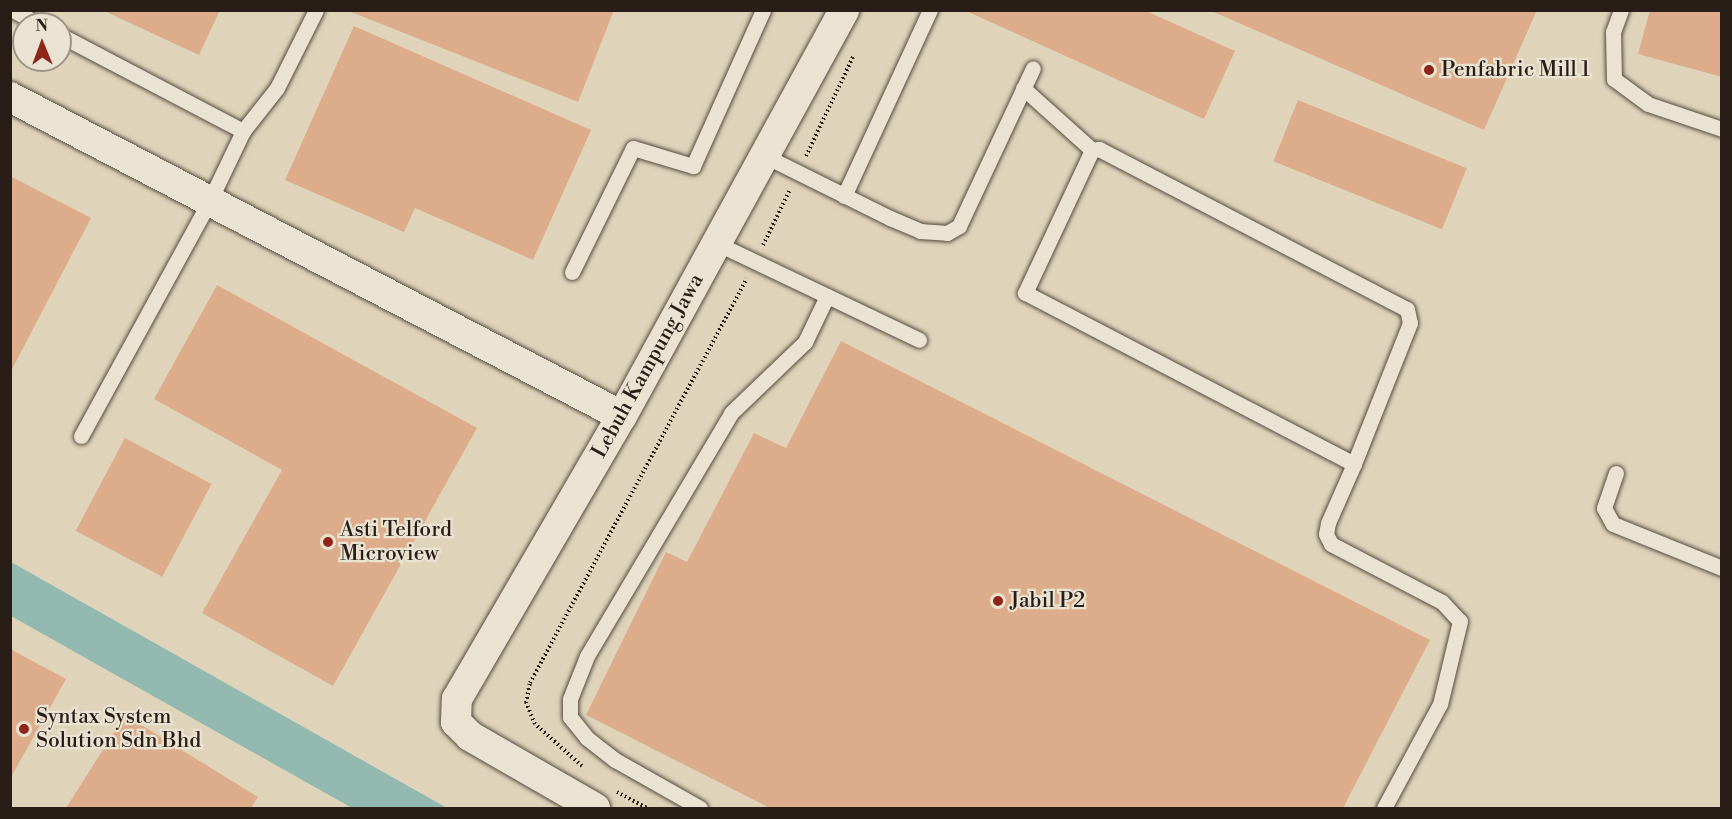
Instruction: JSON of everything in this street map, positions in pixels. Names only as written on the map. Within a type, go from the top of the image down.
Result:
[{"type":"street","name":"Lebuh Kampung Jawa","points":[[602,798],[470,736],[456,722],[458,699],[622,416],[844,10]]},
{"type":"street","points":[[10,97],[622,416]]},
{"type":"lane","points":[[81,436],[210,200],[243,132],[277,88],[316,10]]},
{"type":"lane","points":[[572,272],[633,148],[693,166],[763,10]]},
{"type":"lane","points":[[844,196],[930,10]]},
{"type":"lane","points":[[1621,10],[1613,32],[1614,79],[1648,104],[1722,129]]},
{"type":"lane","points":[[72,41],[243,132]]},
{"type":"lane","points":[[765,156],[920,231],[940,234],[958,226],[1033,68]]},
{"type":"lane","points":[[1023,88],[1092,150]]},
{"type":"lane","points":[[1354,464],[1025,292],[1092,150],[1099,148],[1407,309],[1410,323],[1354,464],[1328,523],[1326,534],[1331,544],[1442,602],[1460,621],[1440,704],[1384,808]]},
{"type":"lane","points":[[716,243],[919,340]]},
{"type":"lane","points":[[700,808],[615,760],[587,738],[570,717],[570,699],[587,656],[731,413],[805,342],[827,296]]},
{"type":"lane","points":[[1617,473],[1604,508],[1613,524],[1722,568]]},
{"type":"path","points":[[592,774],[535,724],[526,703],[530,683],[728,318],[855,54]]},
{"type":"path","points":[[602,798],[647,808]]},
{"type":"water","points":[[11,562],[447,808],[352,808],[11,616]]},
{"type":"building","points":[[102,10],[220,10],[199,55]]},
{"type":"building","points":[[346,10],[614,10],[578,102]]},
{"type":"building","points":[[964,10],[1144,10],[1235,51],[1204,119]]},
{"type":"building","name":"Penfabric Mill 1","points":[[1209,10],[1537,10],[1484,130]]},
{"type":"building","points":[[1650,10],[1722,10],[1722,77],[1638,54]]},
{"type":"building","points":[[354,26],[591,130],[533,260],[415,208],[404,232],[285,180]]},
{"type":"building","points":[[1298,100],[1467,168],[1442,229],[1273,161]]},
{"type":"building","points":[[10,176],[91,218],[10,373]]},
{"type":"building","name":"Asti Telford Microview","points":[[217,285],[477,428],[333,686],[202,613],[282,470],[154,399]]},
{"type":"building","name":"Jabil P2","points":[[841,341],[1430,640],[1343,808],[770,808],[586,715],[666,552],[687,562],[754,433],[786,448]]},
{"type":"building","points":[[125,438],[212,484],[162,577],[76,531]]},
{"type":"building","name":"Syntax System Solution Sdn Bhd","points":[[10,649],[66,679],[10,779]]},
{"type":"building","points":[[125,715],[258,797],[251,808],[66,808]]},
{"type":"place","name":"Penfabric Mill 1","points":[[1429,70]]},
{"type":"place","name":"Asti Telford Microview","points":[[328,542]]},
{"type":"place","name":"Jabil P2","points":[[998,601]]},
{"type":"place","name":"Syntax System Solution Sdn Bhd","points":[[24,729]]}]
